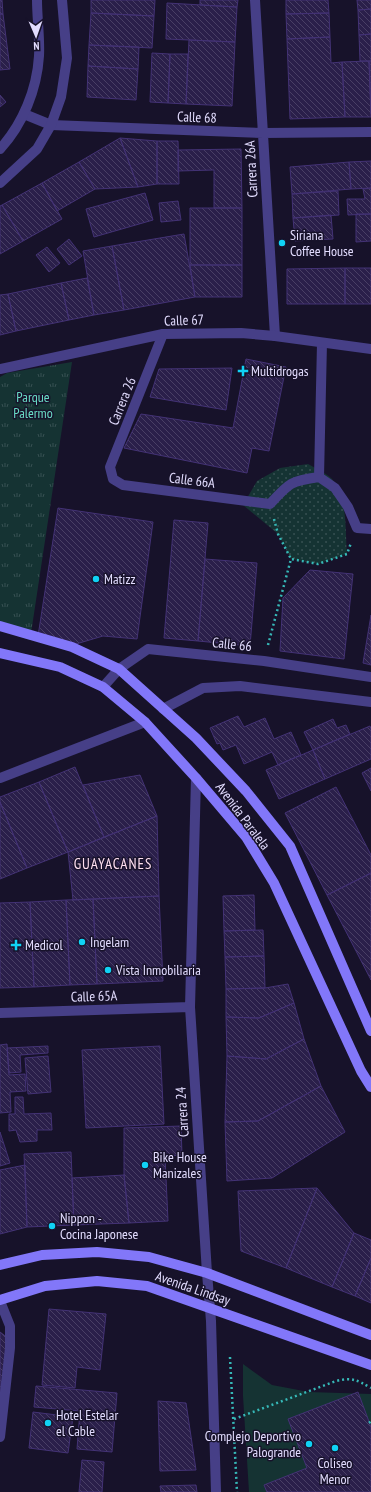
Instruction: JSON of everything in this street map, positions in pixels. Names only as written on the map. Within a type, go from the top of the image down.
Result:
[{"type":"main road","name":"Avenida Paralela","points":[[0,626],[72,647],[119,669],[196,738],[246,791],[290,846],[371,1031]]},
{"type":"main road","name":"Avenida Paralela","points":[[0,653],[60,667],[103,687],[145,722],[196,778],[246,837],[274,884],[361,1071],[371,1087]]},
{"type":"main road","name":"Avenida Lindsay","points":[[0,1266],[42,1256],[97,1252],[149,1257],[207,1273],[371,1335]]},
{"type":"main road","name":"Avenida Lindsay","points":[[0,1301],[46,1286],[97,1281],[147,1286],[371,1365]]},
{"type":"street","points":[[0,149],[7,141],[24,114],[34,87],[39,56],[36,0]]},
{"type":"street","points":[[0,183],[38,149],[51,125],[60,96],[67,58],[62,0]]},
{"type":"street","name":"Carrera 26A","points":[[255,0],[275,336]]},
{"type":"street","name":"Calle 68","points":[[24,114],[51,125],[263,134],[371,132]]},
{"type":"street","name":"Calle 67","points":[[0,369],[163,334],[241,333],[371,349]]},
{"type":"street","name":"Carrera 26","points":[[113,478],[110,467],[163,334]]},
{"type":"street","points":[[319,477],[322,343]]},
{"type":"street","points":[[270,504],[289,484],[302,479],[319,477],[335,488],[348,507],[357,528],[371,529]]},
{"type":"street","name":"Calle 66A","points":[[113,478],[123,485],[270,504]]},
{"type":"street","name":"Calle 66","points":[[103,687],[119,669],[148,649],[264,661],[371,678]]},
{"type":"street","points":[[163,709],[203,688],[240,686],[371,702]]},
{"type":"street","points":[[0,778],[145,722]]},
{"type":"street","name":"Carrera 24","points":[[196,778],[190,1008],[211,1321],[216,1492]]},
{"type":"street","name":"Calle 65A","points":[[0,1013],[190,1008]]},
{"type":"street","points":[[0,1301],[10,1326],[10,1348],[0,1437]]},
{"type":"path","points":[[264,661],[291,559],[278,534],[270,504]]},
{"type":"path","points":[[291,559],[318,564],[347,554],[357,528]]},
{"type":"path","points":[[230,1356],[237,1492]]},
{"type":"path","points":[[234,1419],[345,1378],[353,1379],[371,1388]]},
{"type":"green space","name":"Parque Palermo","points":[[72,362],[30,640],[0,630],[0,377],[7,373]]},
{"type":"green space","points":[[308,464],[332,479],[341,496],[345,515],[347,554],[318,564],[291,559],[278,534],[243,505],[257,481],[280,468]]},
{"type":"green space","name":"Complejo Deportivo Palogrande","points":[[243,1364],[272,1385],[309,1392],[371,1394],[371,1492],[249,1492],[243,1396]]},
{"type":"building","points":[[0,0],[2,0],[3,14],[0,14]]},
{"type":"building","points":[[91,0],[155,0],[154,16],[91,13]]},
{"type":"building","points":[[200,0],[238,0],[237,7],[200,5]]},
{"type":"building","points":[[286,0],[328,0],[329,13],[286,14]]},
{"type":"building","points":[[357,0],[371,0],[371,9],[358,10]]},
{"type":"building","points":[[167,3],[237,7],[235,42],[166,39]]},
{"type":"building","points":[[371,9],[371,34],[359,35],[358,10]]},
{"type":"building","points":[[91,13],[154,16],[152,48],[89,45]]},
{"type":"building","points":[[329,13],[330,37],[287,39],[286,14]]},
{"type":"building","points":[[0,14],[3,14],[10,69],[0,70]]},
{"type":"building","points":[[371,34],[371,61],[360,61],[359,35]]},
{"type":"building","points":[[330,37],[331,63],[342,62],[345,117],[290,119],[287,39]]},
{"type":"building","points":[[189,40],[235,42],[232,106],[186,104]]},
{"type":"building","points":[[89,45],[139,47],[138,69],[88,66]]},
{"type":"building","points":[[152,53],[170,54],[168,103],[150,102]]},
{"type":"building","points":[[170,54],[188,54],[186,104],[168,103]]},
{"type":"building","points":[[369,61],[371,117],[345,117],[342,62]]},
{"type":"building","points":[[369,61],[371,61],[371,114]]},
{"type":"building","points":[[88,66],[138,69],[136,100],[87,97]]},
{"type":"building","points":[[0,95],[6,102],[0,107]]},
{"type":"building","points":[[120,138],[157,141],[157,184],[138,187]]},
{"type":"building","points":[[120,138],[138,187],[95,189],[79,162]]},
{"type":"building","points":[[157,141],[178,141],[179,184],[157,184]]},
{"type":"building","points":[[241,149],[242,208],[214,208],[214,170],[178,171],[178,150]]},
{"type":"building","points":[[371,161],[371,188],[351,189],[349,162]]},
{"type":"building","points":[[79,162],[95,189],[57,211],[42,183]]},
{"type":"building","points":[[349,162],[351,189],[292,194],[290,167]]},
{"type":"building","points":[[42,183],[62,219],[23,241],[2,205]]},
{"type":"building","points":[[371,188],[371,214],[348,215],[347,199],[365,199],[363,189]]},
{"type":"building","points":[[338,191],[339,215],[293,218],[292,194]]},
{"type":"building","points":[[145,193],[153,220],[94,237],[86,209]]},
{"type":"building","points":[[178,201],[181,220],[161,222],[159,203]]},
{"type":"building","points":[[2,205],[23,241],[0,254],[0,206]]},
{"type":"building","points":[[190,208],[242,208],[242,265],[190,265]]},
{"type":"building","points":[[356,214],[371,214],[371,241],[356,242]]},
{"type":"building","points":[[331,215],[333,239],[295,241],[293,218]]},
{"type":"building","points":[[184,234],[195,297],[124,310],[112,246]]},
{"type":"building","points":[[69,239],[82,256],[69,265],[57,249]]},
{"type":"building","points":[[112,246],[124,310],[94,315],[83,251]]},
{"type":"building","points":[[47,247],[60,263],[49,272],[36,255]]},
{"type":"building","points":[[190,265],[242,265],[242,297],[195,297]]},
{"type":"building","points":[[345,268],[345,304],[287,304],[287,269]]},
{"type":"building","points":[[345,268],[371,268],[371,304],[345,304]]},
{"type":"building","points":[[87,278],[94,315],[69,320],[61,283]]},
{"type":"building","points":[[61,283],[69,320],[16,331],[8,294]]},
{"type":"building","points":[[8,294],[16,331],[0,335],[0,295]]},
{"type":"building","points":[[246,359],[286,367],[269,451],[252,448],[247,473],[124,448],[141,414],[233,428]]},
{"type":"building","points":[[232,368],[226,410],[150,397],[159,369]]},
{"type":"building","name":"Matizz","points":[[58,508],[153,522],[137,639],[103,636],[76,644],[38,636]]},
{"type":"building","points":[[174,520],[208,523],[198,641],[164,638]]},
{"type":"building","points":[[205,559],[257,563],[250,646],[198,641]]},
{"type":"building","points":[[310,570],[353,574],[344,659],[280,651],[283,598]]},
{"type":"building","points":[[371,615],[371,665],[363,663]]},
{"type":"building","points":[[238,716],[244,727],[265,718],[274,739],[291,732],[301,755],[278,765],[272,752],[244,764],[236,745],[223,750],[220,743],[217,744],[210,728]]},
{"type":"building","points":[[333,719],[337,728],[346,725],[350,734],[313,750],[304,732]]},
{"type":"building","points":[[370,726],[371,759],[325,779],[313,750]]},
{"type":"building","points":[[313,750],[325,779],[279,799],[266,770]]},
{"type":"building","points":[[75,767],[104,837],[68,852],[39,782]]},
{"type":"building","points":[[371,768],[371,791],[362,773]]},
{"type":"building","points":[[140,775],[157,816],[104,837],[83,785]]},
{"type":"building","points":[[39,782],[68,852],[27,868],[0,802],[0,797]]},
{"type":"building","points":[[336,787],[371,855],[371,873],[327,895],[285,813]]},
{"type":"building","points":[[0,802],[27,868],[0,879]]},
{"type":"building","points":[[157,816],[159,896],[73,900],[68,852]]},
{"type":"building","points":[[371,873],[371,980],[327,895]]},
{"type":"building","points":[[254,895],[255,930],[224,931],[223,896]]},
{"type":"building","points":[[159,896],[163,981],[97,984],[93,899]]},
{"type":"building","name":"Ingelam","points":[[93,899],[97,984],[70,985],[66,900]]},
{"type":"building","points":[[66,900],[70,985],[34,987],[30,902]]},
{"type":"building","name":"Medicol","points":[[30,902],[34,987],[0,988],[0,903]]},
{"type":"building","points":[[263,930],[264,956],[225,957],[224,931]]},
{"type":"building","points":[[264,956],[265,988],[226,989],[225,957]]},
{"type":"building","points":[[288,984],[294,1003],[259,1018],[226,1017],[226,989],[265,988]]},
{"type":"building","points":[[294,1003],[304,1039],[266,1059],[227,1056],[226,1017],[259,1018]]},
{"type":"building","points":[[304,1039],[321,1086],[258,1121],[225,1122],[227,1056],[266,1059]]},
{"type":"building","points":[[7,1044],[9,1075],[25,1074],[26,1091],[10,1092],[11,1112],[0,1113],[0,1045]]},
{"type":"building","points":[[48,1046],[48,1053],[20,1055],[21,1072],[9,1073],[7,1048]]},
{"type":"building","points":[[160,1046],[164,1124],[86,1128],[82,1050]]},
{"type":"building","points":[[48,1056],[51,1092],[28,1094],[25,1058]]},
{"type":"building","points":[[321,1086],[345,1132],[272,1178],[227,1181],[225,1122],[258,1121]]},
{"type":"building","points":[[15,1097],[23,1097],[24,1114],[51,1113],[52,1130],[37,1130],[37,1141],[20,1142],[16,1130],[9,1131],[9,1114],[15,1114]]},
{"type":"building","name":"Bike House Manizales","points":[[181,1126],[182,1155],[165,1156],[168,1221],[129,1223],[124,1175],[124,1128]]},
{"type":"building","points":[[0,1132],[10,1163],[0,1166]]},
{"type":"building","points":[[71,1152],[74,1225],[27,1227],[24,1154]]},
{"type":"building","points":[[25,1165],[27,1227],[0,1234],[0,1170]]},
{"type":"building","points":[[124,1175],[129,1223],[74,1225],[72,1178]]},
{"type":"building","points":[[317,1188],[286,1268],[241,1251],[238,1191]]},
{"type":"building","points":[[317,1188],[354,1233],[332,1287],[286,1268]]},
{"type":"building","points":[[354,1233],[371,1240],[371,1258],[355,1296],[332,1287]]},
{"type":"building","points":[[371,1258],[371,1303],[355,1296]]},
{"type":"building","points":[[49,1309],[106,1314],[100,1370],[77,1367],[75,1388],[42,1385]]},
{"type":"building","points":[[0,1332],[8,1338],[0,1401]]},
{"type":"building","points":[[36,1386],[117,1393],[112,1452],[77,1449],[80,1411],[34,1407]]},
{"type":"building","name":"Coliseo Menor","points":[[358,1392],[371,1427],[371,1492],[267,1492],[264,1485],[307,1468],[288,1419]]},
{"type":"building","points":[[158,1401],[186,1403],[196,1470],[160,1471]]},
{"type":"building","points":[[33,1412],[73,1417],[68,1453],[29,1448]]},
{"type":"building","points":[[82,1460],[104,1462],[102,1492],[79,1492]]},
{"type":"building","points":[[196,1485],[197,1492],[161,1492],[160,1486]]},
{"type":"place","name":"Siriana Coffee House","points":[[282,243]]},
{"type":"place","name":"Multidrogas","points":[[243,371]]},
{"type":"place","name":"Matizz","points":[[96,579]]},
{"type":"place","name":"Ingelam","points":[[82,942]]},
{"type":"place","name":"Medicol","points":[[16,945]]},
{"type":"place","name":"Vista Inmobiliaria","points":[[108,970]]},
{"type":"place","name":"Bike House Manizales","points":[[145,1165]]},
{"type":"place","name":"Nippon - Cocina Japonese","points":[[52,1226]]},
{"type":"place","name":"Hotel Estelar el Cable","points":[[48,1423]]},
{"type":"place","name":"Complejo Deportivo Palogrande","points":[[309,1444]]},
{"type":"place","name":"Coliseo Menor","points":[[335,1448]]},
{"type":"district","name":"GUAYACANES","points":[[113,863]]}]
